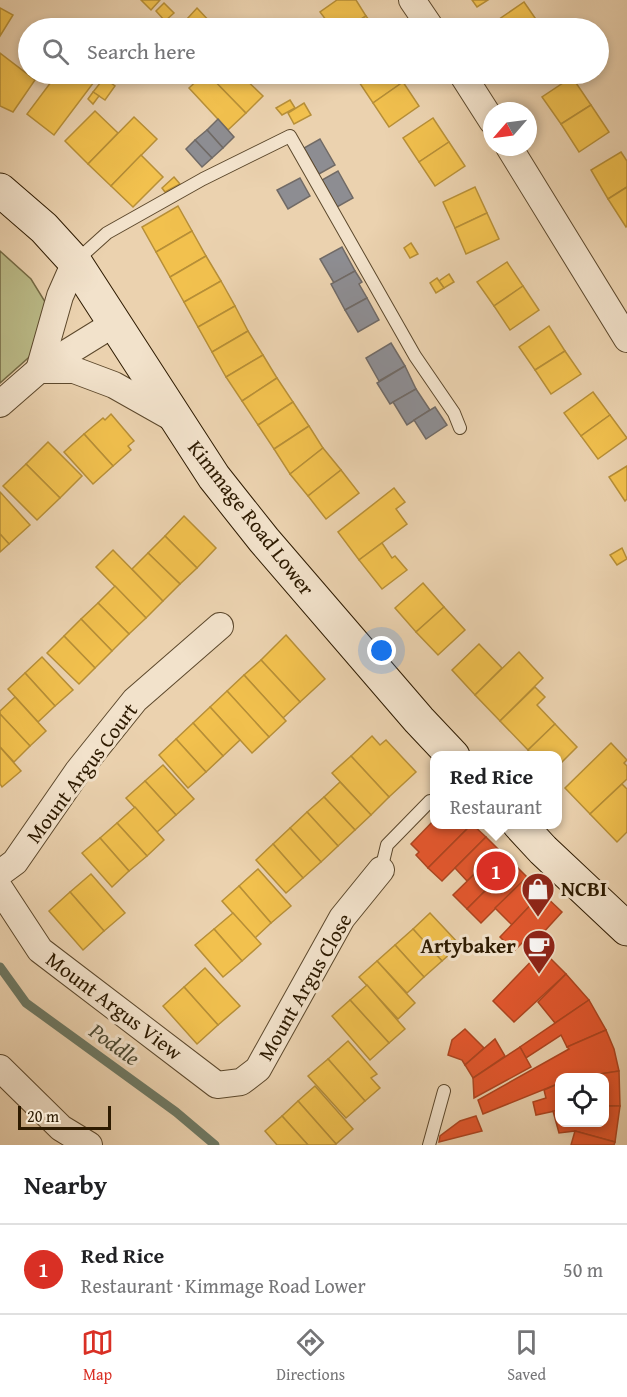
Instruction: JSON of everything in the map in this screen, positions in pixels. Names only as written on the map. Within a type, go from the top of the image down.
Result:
[{"type":"main road","name":"Kimmage Road Lower","points":[[0,190],[44,228],[75,262],[214,477],[264,540],[448,751]]},
{"type":"main road","points":[[523,829],[627,929]]},
{"type":"street","points":[[412,0],[424,18]]},
{"type":"street","points":[[468,84],[483,107]]},
{"type":"street","points":[[515,156],[627,339]]},
{"type":"street","points":[[39,370],[60,296],[75,262]]},
{"type":"street","points":[[0,404],[39,370],[115,323]]},
{"type":"street","points":[[39,370],[74,370],[114,385],[176,420]]},
{"type":"street","name":"Mount Argus Court","points":[[0,873],[15,862],[78,771],[135,700],[220,626]]},
{"type":"street","name":"Mount Argus Close","points":[[217,1085],[241,1082],[258,1069],[342,918],[381,870]]},
{"type":"street","name":"Mount Argus View","points":[[0,889],[40,950],[217,1085]]},
{"type":"street","points":[[0,1068],[61,1128],[89,1145]]},
{"type":"lane","points":[[75,262],[107,233],[203,179],[290,136],[415,356],[454,413],[460,428]]},
{"type":"lane","points":[[381,870],[387,845],[430,801]]},
{"type":"lane","points":[[429,1145],[444,1091]]},
{"type":"green space","points":[[0,251],[31,279],[52,313],[36,351],[0,383]]},
{"type":"building: Homes","points":[[141,0],[160,0],[151,10]]},
{"type":"building: Homes","points":[[337,0],[356,0],[366,16],[363,18],[324,18],[320,12]]},
{"type":"building: Homes","points":[[472,0],[488,0],[477,7]]},
{"type":"building: Homes","points":[[524,2],[535,18],[501,18]]},
{"type":"building: Homes","points":[[164,3],[174,13],[168,18],[162,18],[156,11]]},
{"type":"building: Homes","points":[[0,8],[13,15],[0,36]]},
{"type":"building: Homes","points":[[197,8],[206,18],[188,18]]},
{"type":"building: Homes","points":[[0,53],[18,67],[18,84],[32,84],[13,112],[0,106]]},
{"type":"building: Homes","points":[[50,84],[92,84],[54,135],[27,114]]},
{"type":"building: Homes","points":[[99,84],[115,86],[105,100],[93,92]]},
{"type":"building: Homes","points":[[193,84],[218,84],[246,113],[228,130],[189,88]]},
{"type":"building: Homes","points":[[218,84],[250,84],[263,96],[246,113]]},
{"type":"building: Homes","points":[[360,84],[400,84],[373,103]]},
{"type":"building: Homes","points":[[400,84],[404,84],[419,106],[389,127],[373,103]]},
{"type":"building: Homes","points":[[562,84],[577,84],[591,105],[561,124],[542,97]]},
{"type":"building: Homes","points":[[93,92],[99,96],[93,104],[88,99]]},
{"type":"building: Homes","points":[[290,100],[295,108],[282,115],[276,108]]},
{"type":"building: Homes","points":[[304,103],[311,115],[294,124],[288,113]]},
{"type":"building: Homes","points":[[591,105],[609,132],[579,152],[561,124]]},
{"type":"building: Homes","points":[[95,111],[118,133],[88,164],[65,141]]},
{"type":"building: Homes","points":[[134,117],[157,139],[111,186],[88,164]]},
{"type":"building: Homes","points":[[433,118],[449,142],[419,162],[403,138]]},
{"type":"building: Homes","points":[[449,142],[465,166],[435,186],[419,162]]},
{"type":"building: Homes","points":[[621,152],[627,161],[627,187],[608,199],[591,170]]},
{"type":"building: Homes","points":[[141,155],[163,177],[133,207],[111,186]]},
{"type":"building: Homes","points":[[174,177],[180,184],[165,192],[162,188]]},
{"type":"building: Homes","points":[[475,187],[487,213],[455,228],[443,202]]},
{"type":"building: Homes","points":[[627,187],[627,226],[626,227],[608,199]]},
{"type":"building: Homes","points":[[178,206],[192,231],[156,252],[142,227]]},
{"type":"building: Homes","points":[[487,213],[499,239],[466,254],[455,228]]},
{"type":"building: Homes","points":[[192,231],[206,256],[170,277],[156,252]]},
{"type":"building: Homes","points":[[411,243],[418,254],[410,258],[404,248]]},
{"type":"building: Homes","points":[[206,256],[221,281],[184,302],[170,277]]},
{"type":"building: Homes","points":[[507,262],[523,286],[494,306],[477,282]]},
{"type":"building: Homes","points":[[449,274],[454,282],[444,288],[439,281]]},
{"type":"building: Homes","points":[[437,278],[444,288],[436,293],[430,283]]},
{"type":"building: Homes","points":[[221,281],[235,306],[198,327],[184,302]]},
{"type":"building: Homes","points":[[523,286],[539,310],[510,330],[494,306]]},
{"type":"building: Homes","points":[[235,306],[248,331],[212,352],[198,327]]},
{"type":"building: Homes","points":[[549,326],[565,351],[535,370],[519,347]]},
{"type":"building: Homes","points":[[248,331],[263,355],[226,377],[212,352]]},
{"type":"building: Homes","points":[[565,351],[581,374],[551,394],[535,370]]},
{"type":"building: Homes","points":[[263,355],[277,378],[242,401],[226,377]]},
{"type":"building: Homes","points":[[277,378],[293,402],[258,425],[242,401]]},
{"type":"building: Homes","points":[[593,392],[610,415],[581,436],[564,413]]},
{"type":"building: Homes","points":[[293,402],[309,426],[274,449],[258,425]]},
{"type":"building: Homes","points":[[111,414],[134,441],[128,446],[131,450],[113,466],[84,434]]},
{"type":"building: Homes","points":[[610,415],[627,438],[598,459],[581,436]]},
{"type":"building: Homes","points":[[309,426],[323,448],[290,474],[274,449]]},
{"type":"building: Homes","points":[[84,434],[113,466],[93,484],[64,452]]},
{"type":"building: Homes","points":[[48,442],[82,476],[60,498],[26,464]]},
{"type":"building: Homes","points":[[323,448],[341,470],[308,496],[290,474]]},
{"type":"building: Homes","points":[[26,464],[60,498],[37,520],[3,486]]},
{"type":"building: Homes","points":[[627,466],[627,499],[625,501],[609,477]]},
{"type":"building: Homes","points":[[341,470],[359,493],[326,519],[308,496]]},
{"type":"building: Homes","points":[[394,488],[405,502],[396,509],[407,524],[359,560],[338,532]]},
{"type":"building: Homes","points":[[0,492],[30,525],[9,544],[0,534]]},
{"type":"building: Homes","points":[[184,516],[216,548],[197,568],[165,536]]},
{"type":"building: Homes","points":[[0,534],[9,544],[0,552]]},
{"type":"building: Homes","points":[[165,536],[197,568],[180,584],[148,553]]},
{"type":"building: Homes","points":[[382,543],[392,558],[395,556],[407,570],[382,589],[359,560]]},
{"type":"building: Homes","points":[[622,548],[627,559],[617,565],[610,555]]},
{"type":"building: Homes","points":[[113,550],[163,601],[146,618],[96,567]]},
{"type":"building: Homes","points":[[148,553],[180,584],[163,601],[132,569]]},
{"type":"building: Homes","points":[[423,583],[444,607],[416,632],[395,608]]},
{"type":"building: Homes","points":[[115,586],[146,618],[129,634],[98,603]]},
{"type":"building: Homes","points":[[98,603],[129,634],[112,651],[81,619]]},
{"type":"building: Homes","points":[[444,607],[465,630],[438,655],[416,632]]},
{"type":"building: Homes","points":[[81,619],[112,651],[95,668],[64,636]]},
{"type":"building: Homes","points":[[286,635],[325,679],[300,702],[261,660]]},
{"type":"building: Homes","points":[[64,636],[95,668],[79,684],[47,653]]},
{"type":"building: Homes","points":[[479,644],[502,668],[475,695],[452,670]]},
{"type":"building: Homes","points":[[519,652],[543,678],[500,721],[475,695]]},
{"type":"building: Homes","points":[[42,657],[73,690],[55,706],[25,673]]},
{"type":"building: Homes","points":[[261,660],[300,702],[283,718],[244,675]]},
{"type":"building: Homes","points":[[25,673],[55,706],[38,722],[8,689]]},
{"type":"building: Homes","points":[[244,675],[286,721],[269,737],[227,691]]},
{"type":"building: Homes","points":[[535,687],[545,697],[537,705],[555,724],[528,750],[500,721]]},
{"type":"building: Homes","points":[[227,691],[269,737],[252,753],[210,707]]},
{"type":"building: Homes","points":[[15,697],[46,731],[30,746],[0,714],[0,711]]},
{"type":"building: Homes","points":[[210,707],[240,740],[223,756],[193,723]]},
{"type":"building: Homes","points":[[0,714],[30,746],[14,762],[0,747]]},
{"type":"building: Homes","points":[[193,723],[223,756],[206,772],[176,739]]},
{"type":"building: Homes","points":[[555,724],[577,747],[562,762],[562,751],[528,750]]},
{"type":"building: Homes","points":[[372,736],[380,745],[386,740],[416,772],[389,797],[351,756]]},
{"type":"building: Homes","points":[[176,739],[206,772],[188,788],[159,755]]},
{"type":"building: Homes","points":[[611,743],[627,760],[624,763],[627,766],[627,779],[590,814],[565,788]]},
{"type":"building: Homes","points":[[0,747],[21,771],[2,787],[0,784]]},
{"type":"building: Homes","points":[[351,756],[389,797],[371,815],[332,773]]},
{"type":"building: Homes","points":[[163,765],[194,799],[176,815],[145,781]]},
{"type":"building: Homes","points":[[145,781],[176,815],[157,832],[126,798]]},
{"type":"building: Homes","points":[[340,782],[371,815],[355,830],[324,797]]},
{"type":"building: Homes","points":[[622,784],[627,789],[627,832],[617,842],[590,814]]},
{"type":"building: Homes","points":[[324,797],[355,830],[338,846],[307,812]]},
{"type":"building: Homes","points":[[135,807],[164,840],[147,856],[117,823]]},
{"type":"building: Homes","points":[[307,812],[338,846],[321,862],[290,828]]},
{"type":"building: Homes","points":[[117,823],[147,856],[129,871],[100,838]]},
{"type":"building: Homes","points":[[290,828],[321,862],[303,878],[273,844]]},
{"type":"building: Homes","points":[[100,838],[129,871],[112,887],[82,853]]},
{"type":"building: Homes","points":[[273,844],[303,878],[286,893],[256,860]]},
{"type":"building: Homes","points":[[258,869],[291,906],[271,923],[239,886]]},
{"type":"building: Homes","points":[[91,874],[125,913],[104,931],[70,892]]},
{"type":"building: Homes","points":[[239,886],[271,923],[255,938],[222,901]]},
{"type":"building: Homes","points":[[70,892],[104,931],[83,950],[49,911]]},
{"type":"building: Homes","points":[[233,913],[261,944],[242,961],[214,929]]},
{"type":"building: Homes","points":[[430,913],[460,945],[442,961],[413,929]]},
{"type":"building: Homes","points":[[214,929],[242,961],[223,977],[195,945]]},
{"type":"building: Homes","points":[[413,929],[442,961],[424,977],[395,945]]},
{"type":"building: Homes","points":[[395,945],[424,977],[407,993],[377,961]]},
{"type":"building: Homes","points":[[377,961],[415,1003],[398,1019],[359,977]]},
{"type":"building: Homes","points":[[205,968],[240,1006],[218,1025],[184,987]]},
{"type":"building: Homes","points":[[367,985],[405,1029],[389,1043],[350,1000]]},
{"type":"building: Homes","points":[[184,987],[218,1025],[197,1044],[163,1006]]},
{"type":"building: Homes","points":[[350,1000],[389,1043],[370,1060],[332,1016]]},
{"type":"building: Homes","points":[[348,1041],[377,1074],[371,1078],[380,1088],[365,1101],[328,1059]]},
{"type":"building: Homes","points":[[328,1059],[365,1101],[346,1118],[308,1076]]},
{"type":"building: Homes","points":[[315,1086],[353,1129],[336,1144],[298,1101]]},
{"type":"building: Homes","points":[[298,1101],[335,1145],[308,1145],[282,1116]]},
{"type":"building: Homes","points":[[282,1116],[308,1145],[277,1145],[265,1131]]},
{"type":"building: Shops","points":[[430,824],[430,829],[467,829],[428,868],[416,855],[419,852],[411,844]]},
{"type":"building: Shops","points":[[467,829],[477,829],[486,837],[442,881],[428,868]]},
{"type":"building: Shops","points":[[486,837],[499,850],[467,881],[455,868]]},
{"type":"building: Shops","points":[[499,850],[513,863],[467,909],[453,895]]},
{"type":"building: Shops","points":[[513,863],[527,877],[481,923],[467,909]]},
{"type":"building: Shops","points":[[527,877],[542,893],[512,925],[495,908]]},
{"type":"building: Shops","points":[[542,893],[562,912],[532,945],[526,939],[514,951],[500,937]]},
{"type":"building: Shops","points":[[542,950],[566,974],[514,1022],[493,1001]]},
{"type":"building: Shops","points":[[566,974],[589,1000],[555,1023],[538,1002]]},
{"type":"building: Shops","points":[[589,1000],[606,1030],[567,1047],[561,1035],[526,1058],[520,1047]]},
{"type":"building: Shops","points":[[465,1029],[484,1048],[465,1065],[462,1060],[448,1055],[452,1040]]},
{"type":"building: Shops","points":[[606,1030],[614,1049],[619,1071],[555,1073],[555,1085],[483,1114],[478,1100],[569,1049],[567,1047]]},
{"type":"building: Shops","points":[[495,1039],[505,1056],[473,1078],[465,1065]]},
{"type":"building: Shops","points":[[520,1047],[531,1067],[474,1098],[473,1078]]},
{"type":"building: Shops","points":[[619,1071],[620,1106],[609,1106],[609,1073],[606,1073]]},
{"type":"building: Shops","points":[[555,1085],[555,1111],[536,1115],[533,1102],[546,1098],[544,1090]]},
{"type":"building: Shops","points":[[609,1106],[620,1106],[615,1142],[575,1131],[559,1133],[557,1127],[609,1127]]},
{"type":"building: Shops","points":[[476,1116],[482,1131],[439,1142],[440,1136],[460,1121]]},
{"type":"building: Shops","points":[[575,1131],[615,1142],[614,1145],[571,1145]]},
{"type":"building: Industry","points":[[218,119],[234,137],[223,148],[207,130]]},
{"type":"building: Industry","points":[[207,130],[223,148],[212,158],[195,140]]},
{"type":"building: Industry","points":[[320,139],[335,165],[319,174],[304,148]]},
{"type":"building: Industry","points":[[195,140],[212,158],[202,167],[186,149]]},
{"type":"building: Industry","points":[[338,171],[353,198],[337,207],[322,180]]},
{"type":"building: Industry","points":[[300,178],[310,196],[288,209],[277,190]]},
{"type":"building: Industry","points":[[342,247],[355,271],[334,283],[320,259]]},
{"type":"building: Industry","points":[[355,271],[362,282],[359,284],[367,298],[345,310],[331,284]]},
{"type":"building: Industry","points":[[367,298],[379,320],[358,332],[345,310]]},
{"type":"building: Industry","points":[[391,343],[405,366],[379,381],[366,358]]},
{"type":"building: Industry","points":[[405,366],[416,389],[390,404],[377,383]]},
{"type":"building: Industry","points":[[416,389],[430,410],[407,425],[393,402]]},
{"type":"building: Industry","points":[[435,407],[447,425],[426,439],[414,420]]},
{"type":"waterway","name":"Poddle","points":[[0,967],[26,1003],[176,1112],[215,1145]]},
{"type":"place","name":"Red Rice","points":[[496,871]]},
{"type":"place","name":"NCBI","points":[[538,918]]},
{"type":"place","name":"Artybaker","points":[[539,975]]}]
